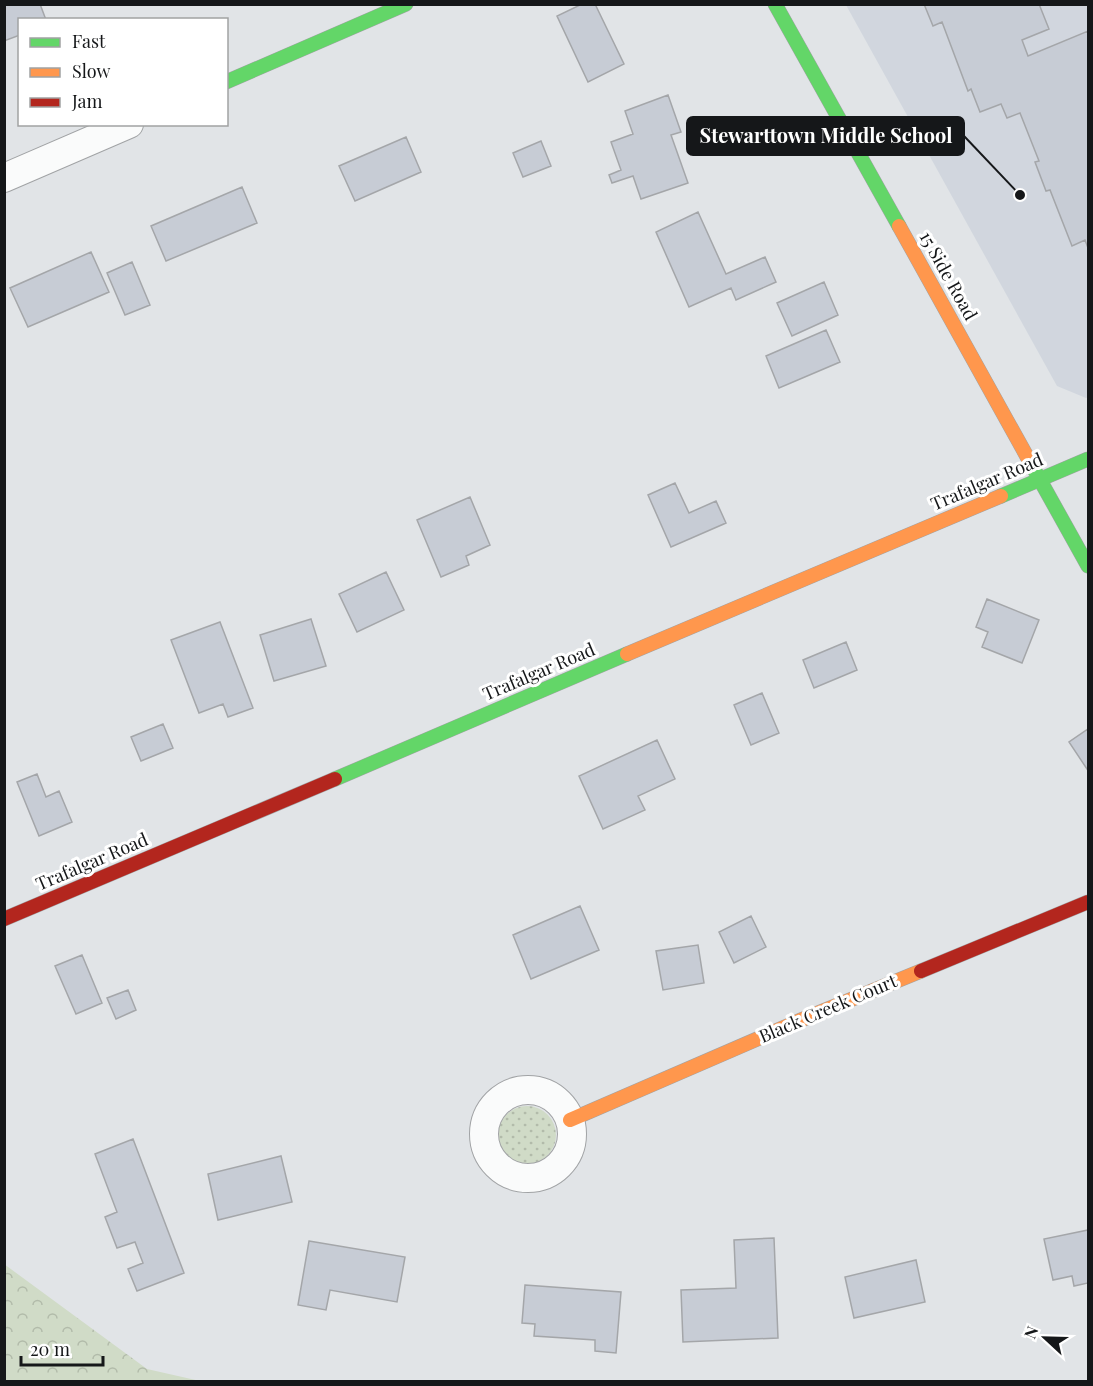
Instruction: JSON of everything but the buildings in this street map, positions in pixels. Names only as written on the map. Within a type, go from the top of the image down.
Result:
[{"type":"street","points":[[228,81],[406,4]]},
{"type":"street","name":"15 Side Road","points":[[776,4],[1089,566]]},
{"type":"street","points":[[4,178],[124,126]]},
{"type":"street","name":"Trafalgar Road","points":[[4,919],[1089,459]]},
{"type":"street","name":"Black Creek Court","points":[[570,1120],[801,1020],[1089,902]]},
{"type":"shaded area","points":[[846,5],[1088,5],[1088,397],[1057,386]]},
{"type":"green space","points":[[521,1106],[533,1106],[548,1114],[556,1129],[556,1141],[548,1156],[533,1164],[521,1164],[506,1156],[498,1141],[498,1129],[506,1114]]},
{"type":"green space","points":[[4,1264],[147,1369],[200,1381],[5,1381]]},
{"type":"traffic: fast","points":[[228,81],[406,4]]},
{"type":"traffic: fast","points":[[775,4],[899,226]]},
{"type":"traffic: fast","points":[[1001,496],[1088,459]]},
{"type":"traffic: fast","points":[[1030,462],[1088,566]]},
{"type":"traffic: fast","points":[[335,779],[627,654]]},
{"type":"traffic: slow","points":[[899,226],[1030,462]]},
{"type":"traffic: slow","points":[[627,654],[1001,496]]},
{"type":"traffic: slow","points":[[570,1120],[921,971]]},
{"type":"traffic: jam","points":[[4,919],[335,779]]},
{"type":"traffic: jam","points":[[921,971],[1088,902]]},
{"type":"place","name":"Stewarttown Middle School","points":[[1020,195]]}]
